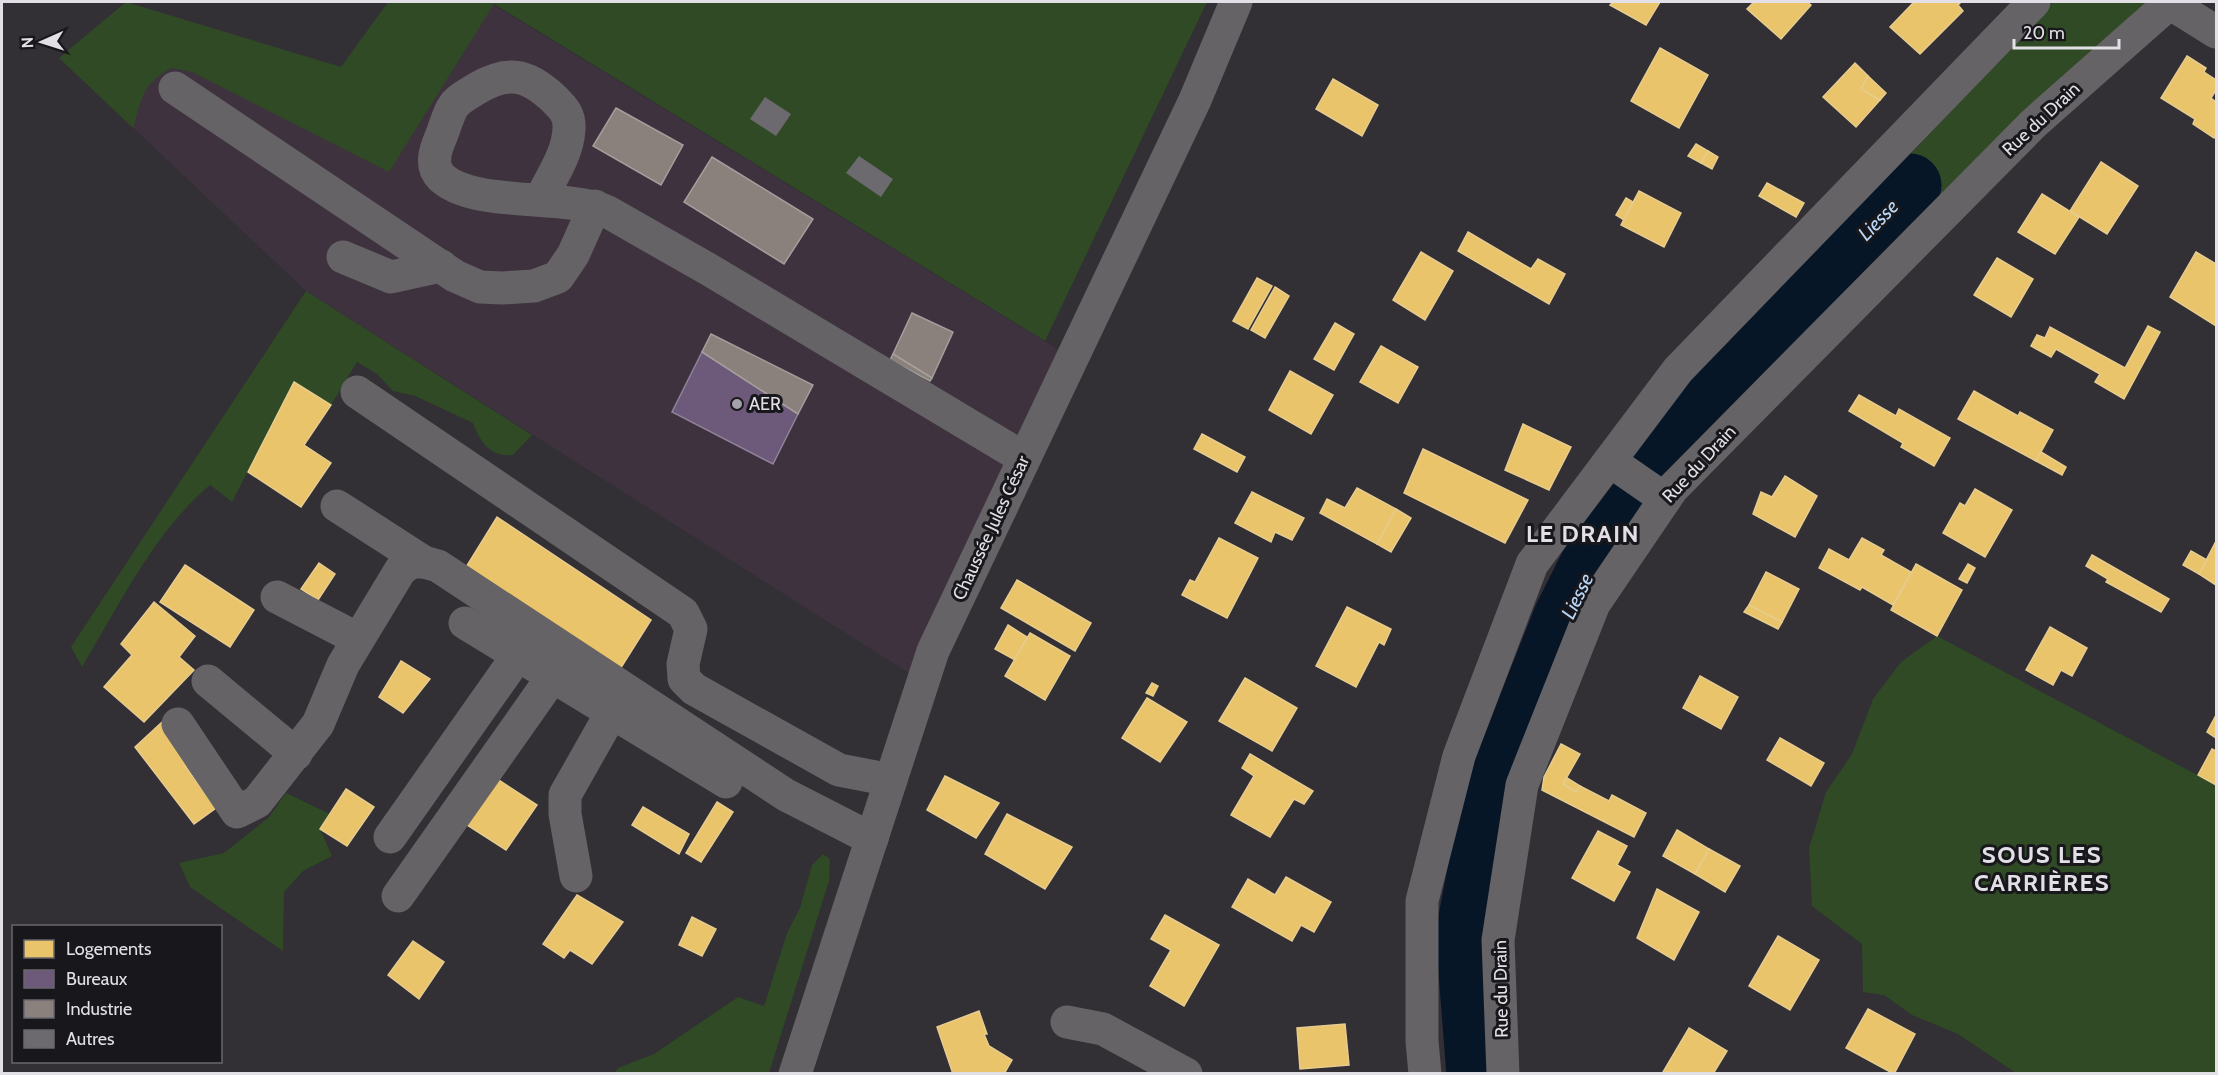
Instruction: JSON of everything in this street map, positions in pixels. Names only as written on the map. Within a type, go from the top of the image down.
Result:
[{"type":"street","name":"Chaussée Jules César","points":[[795,1074],[933,651],[1195,100],[1236,2]]},
{"type":"street","points":[[1425,1074],[1422,1041],[1422,902],[1458,756],[1532,564],[1678,370],[2034,2]]},
{"type":"street","points":[[2169,2],[2217,32]]},
{"type":"street","name":"Rue du Drain","points":[[1503,1074],[1498,940],[1522,785],[1594,604],[1672,489],[2033,124],[2169,2]]},
{"type":"street","points":[[175,88],[441,266],[480,287],[534,286],[558,277],[573,255],[595,206]]},
{"type":"street","points":[[540,200],[595,206],[708,269],[1024,458]]},
{"type":"street","points":[[343,257],[391,277],[441,266]]},
{"type":"street","points":[[357,392],[683,613],[691,629],[682,664],[684,679],[694,689],[839,770],[891,780]]},
{"type":"street","points":[[1610,460],[1665,499]]},
{"type":"street","points":[[337,506],[424,562]]},
{"type":"street","points":[[178,724],[237,812],[257,802],[318,724],[343,664],[401,569],[412,562],[424,562],[438,566],[786,795],[872,839]]},
{"type":"street","points":[[278,597],[358,639]]},
{"type":"street","points":[[465,623],[781,816],[872,839]]},
{"type":"street","points":[[390,837],[518,655]]},
{"type":"street","points":[[398,896],[553,676]]},
{"type":"street","points":[[208,681],[296,754]]},
{"type":"street","points":[[576,876],[565,814],[565,795],[612,712]]},
{"type":"street","points":[[1067,1023],[1103,1029],[1186,1074]]},
{"type":"shaded area","points":[[126,2],[341,67],[389,2],[489,2],[1072,358],[923,682],[306,291],[59,58]]},
{"type":"green space","points":[[126,2],[341,67],[388,2],[1207,2],[1045,341],[494,4],[389,172],[192,72],[171,68],[148,86],[133,128],[59,58]]},
{"type":"green space","points":[[2053,2],[2143,2],[2146,5],[1924,211],[1891,175]]},
{"type":"green space","points":[[306,291],[532,435],[513,455],[498,454],[487,447],[473,423],[415,396],[393,391],[377,374],[357,362],[331,405],[294,382],[232,502],[210,485],[190,504],[172,524],[139,571],[82,667],[71,647]]},
{"type":"green space","points":[[1937,636],[2216,785],[2216,1073],[2016,1073],[1958,1034],[1912,1015],[1884,995],[1863,992],[1862,944],[1812,906],[1809,848],[1826,792],[1852,754],[1873,699],[1901,662]]},
{"type":"green space","points":[[286,793],[330,814],[320,829],[332,856],[303,871],[284,892],[283,951],[190,887],[179,863],[224,853],[269,817]]},
{"type":"green space","points":[[823,854],[830,859],[829,881],[769,1073],[614,1073],[618,1068],[654,1054],[738,997],[764,1006],[787,933],[800,908],[812,865]]},
{"type":"building: Logements","points":[[1613,2],[1660,2],[1646,25],[1610,5]]},
{"type":"building: Logements","points":[[1754,2],[1807,2],[1811,5],[1781,39],[1747,9]]},
{"type":"building: Logements","points":[[1914,2],[1961,2],[1958,5],[1963,11],[1920,54],[1890,27]]},
{"type":"building: Logements","points":[[1660,48],[1708,75],[1679,128],[1631,101]]},
{"type":"building: Logements","points":[[2187,56],[2206,68],[2204,72],[2216,80],[2216,90],[2211,98],[2216,102],[2216,135],[2214,138],[2193,124],[2195,119],[2161,98]]},
{"type":"building: Logements","points":[[1855,63],[1868,76],[1861,89],[1880,100],[1856,127],[1823,97]]},
{"type":"building: Logements","points":[[1868,76],[1886,93],[1880,100],[1861,89]]},
{"type":"building: Logements","points":[[1333,79],[1378,105],[1362,136],[1316,109]]},
{"type":"building: Logements","points":[[1696,144],[1708,151],[1701,163],[1688,156]]},
{"type":"building: Logements","points":[[1708,151],[1718,157],[1712,169],[1701,163]]},
{"type":"building: Logements","points":[[2101,162],[2138,186],[2107,234],[2070,211]]},
{"type":"building: Logements","points":[[1767,183],[1804,203],[1796,217],[1759,196]]},
{"type":"building: Logements","points":[[1639,191],[1681,213],[1664,247],[1621,225]]},
{"type":"building: Logements","points":[[2042,194],[2079,217],[2055,254],[2018,232]]},
{"type":"building: Logements","points":[[1626,198],[1633,202],[1624,220],[1616,215]]},
{"type":"building: Logements","points":[[1468,232],[1531,269],[1538,259],[1565,274],[1549,304],[1458,251]]},
{"type":"building: Logements","points":[[1421,252],[1453,271],[1425,320],[1393,300]]},
{"type":"building: Logements","points":[[2196,252],[2216,264],[2216,326],[2170,297]]},
{"type":"building: Logements","points":[[1997,258],[2033,279],[2011,317],[1974,295]]},
{"type":"building: Logements","points":[[1257,278],[1272,286],[1248,329],[1233,321]]},
{"type":"building: Logements","points":[[1275,287],[1289,296],[1265,338],[1251,330]]},
{"type":"building: Logements","points":[[1335,323],[1354,334],[1334,370],[1314,359]]},
{"type":"building: Logements","points":[[2148,326],[2160,332],[2124,399],[2095,382],[2100,374],[2056,349],[2051,357],[2031,346],[2037,335],[2045,338],[2050,327],[2125,368]]},
{"type":"building: Logements","points":[[1381,346],[1418,367],[1398,403],[1360,382]]},
{"type":"building: Logements","points":[[1290,371],[1333,395],[1311,434],[1269,410]]},
{"type":"building: Logements","points":[[294,382],[331,405],[304,445],[331,463],[301,507],[248,472]]},
{"type":"building: Logements","points":[[1974,391],[2018,416],[2020,412],[2053,430],[2036,461],[1958,419]]},
{"type":"building: Logements","points":[[1859,395],[1896,416],[1899,409],[1950,438],[1934,466],[1901,447],[1903,443],[1849,411]]},
{"type":"building: Logements","points":[[1523,424],[1571,447],[1549,490],[1505,470]]},
{"type":"building: Logements","points":[[1202,434],[1245,457],[1237,472],[1194,449]]},
{"type":"building: Logements","points":[[1423,449],[1528,500],[1505,543],[1404,493]]},
{"type":"building: Logements","points":[[2041,452],[2066,467],[2062,475],[2036,461]]},
{"type":"building: Logements","points":[[1785,476],[1817,496],[1795,537],[1753,514],[1761,492],[1772,497]]},
{"type":"building: Logements","points":[[1357,488],[1396,509],[1377,544],[1320,513],[1327,499],[1345,508]]},
{"type":"building: Logements","points":[[1975,489],[2012,510],[1985,557],[1943,533],[1960,503],[1965,506]]},
{"type":"building: Logements","points":[[1252,492],[1304,518],[1292,540],[1275,532],[1271,542],[1235,523]]},
{"type":"building: Logements","points":[[1396,509],[1411,518],[1391,552],[1377,544]]},
{"type":"building: Logements","points":[[497,517],[651,620],[617,674],[463,572]]},
{"type":"building: Logements","points":[[1219,538],[1258,558],[1227,618],[1182,595],[1190,580],[1195,582]]},
{"type":"building: Logements","points":[[1862,538],[1884,550],[1881,555],[1911,572],[1893,605],[1862,587],[1860,590],[1819,568],[1829,549],[1849,560]]},
{"type":"building: Logements","points":[[2216,541],[2216,585],[2199,574]]},
{"type":"building: Logements","points":[[2191,551],[2207,560],[2199,574],[2183,565]]},
{"type":"building: Logements","points":[[2092,555],[2169,599],[2161,612],[2106,582],[2108,579],[2086,566]]},
{"type":"building: Logements","points":[[319,563],[335,574],[318,600],[301,589]]},
{"type":"building: Logements","points":[[1916,564],[1962,590],[1937,636],[1891,610]]},
{"type":"building: Logements","points":[[1968,564],[1975,568],[1967,583],[1959,579]]},
{"type":"building: Logements","points":[[185,565],[254,610],[230,647],[160,602]]},
{"type":"building: Logements","points":[[1766,572],[1799,589],[1782,622],[1749,605]]},
{"type":"building: Logements","points":[[1017,580],[1091,623],[1075,651],[1001,608]]},
{"type":"building: Logements","points":[[154,602],[195,636],[179,657],[194,670],[144,722],[104,687],[132,655],[121,644]]},
{"type":"building: Logements","points":[[1749,605],[1782,622],[1778,629],[1744,612]]},
{"type":"building: Logements","points":[[1347,607],[1391,629],[1384,645],[1379,642],[1356,687],[1316,666]]},
{"type":"building: Logements","points":[[1008,625],[1027,637],[1015,660],[995,649]]},
{"type":"building: Logements","points":[[2050,627],[2087,648],[2072,676],[2061,670],[2053,685],[2026,670]]},
{"type":"building: Logements","points":[[1030,633],[1070,656],[1045,700],[1005,676]]},
{"type":"building: Logements","points":[[401,661],[430,679],[403,713],[379,697]]},
{"type":"building: Logements","points":[[1700,676],[1738,697],[1721,729],[1683,708]]},
{"type":"building: Logements","points":[[1245,678],[1297,708],[1272,751],[1219,721]]},
{"type":"building: Logements","points":[[1152,683],[1158,686],[1153,696],[1146,693]]},
{"type":"building: Logements","points":[[1147,698],[1187,722],[1160,762],[1122,738]]},
{"type":"building: Logements","points":[[2216,715],[2216,738],[2207,732]]},
{"type":"building: Logements","points":[[162,722],[191,762],[186,767],[216,808],[194,824],[135,747]]},
{"type":"building: Logements","points":[[1780,738],[1824,763],[1811,786],[1767,760]]},
{"type":"building: Logements","points":[[1561,744],[1580,754],[1563,784],[1576,792],[1580,786],[1609,801],[1612,795],[1646,813],[1634,837],[1542,790],[1544,777]]},
{"type":"building: Logements","points":[[2212,749],[2216,751],[2216,785],[2198,775]]},
{"type":"building: Logements","points":[[1250,754],[1313,791],[1304,804],[1294,799],[1270,837],[1231,815],[1254,776],[1242,768]]},
{"type":"building: Logements","points":[[945,776],[999,803],[976,838],[927,810]]},
{"type":"building: Logements","points":[[494,777],[537,805],[506,850],[464,823]]},
{"type":"building: Logements","points":[[1567,778],[1580,786],[1576,792],[1563,784]]},
{"type":"building: Logements","points":[[346,789],[374,807],[347,846],[320,829]]},
{"type":"building: Logements","points":[[717,802],[733,812],[701,862],[686,853]]},
{"type":"building: Logements","points":[[643,807],[689,834],[679,854],[632,825]]},
{"type":"building: Logements","points":[[1007,814],[1072,847],[1045,889],[985,854]]},
{"type":"building: Logements","points":[[1677,830],[1709,849],[1695,874],[1663,856]]},
{"type":"building: Logements","points":[[1598,831],[1627,846],[1617,865],[1630,872],[1614,901],[1572,878]]},
{"type":"building: Logements","points":[[1709,849],[1740,866],[1725,892],[1695,874]]},
{"type":"building: Logements","points":[[1286,877],[1331,902],[1314,932],[1301,925],[1292,941],[1232,907],[1248,879],[1275,895]]},
{"type":"building: Logements","points":[[1657,889],[1699,912],[1674,960],[1637,938]]},
{"type":"building: Logements","points":[[577,895],[623,922],[592,964],[570,950],[564,958],[543,944]]},
{"type":"building: Logements","points":[[1165,915],[1219,945],[1184,1006],[1150,986],[1171,950],[1151,939]]},
{"type":"building: Logements","points":[[692,917],[716,929],[702,956],[679,945]]},
{"type":"building: Logements","points":[[1778,936],[1819,960],[1790,1010],[1749,986]]},
{"type":"building: Logements","points":[[413,941],[444,962],[419,999],[388,975]]},
{"type":"building: Logements","points":[[1868,1009],[1915,1034],[1894,1074],[1846,1048]]},
{"type":"building: Logements","points":[[979,1011],[989,1046],[1012,1060],[1004,1074],[953,1074],[937,1027]]},
{"type":"building: Logements","points":[[1345,1024],[1349,1065],[1300,1069],[1297,1028]]},
{"type":"building: Logements","points":[[1689,1028],[1727,1051],[1713,1074],[1663,1072]]},
{"type":"building: Bureaux","points":[[702,352],[798,414],[773,464],[672,412]]},
{"type":"building: Industrie","points":[[616,108],[683,145],[661,185],[593,146]]},
{"type":"building: Industrie","points":[[712,157],[813,219],[784,264],[684,202]]},
{"type":"building: Industrie","points":[[912,313],[953,332],[932,378],[893,354]]},
{"type":"building: Industrie","points":[[711,334],[813,385],[798,414],[702,352]]},
{"type":"building: Industrie","points":[[893,354],[932,378],[930,381],[890,360]]},
{"type":"building: Autres","points":[[765,97],[791,114],[776,136],[750,119]]},
{"type":"building: Autres","points":[[859,156],[893,179],[881,197],[846,173]]},
{"type":"waterway","name":"Liesse","points":[[1478,1074],[1467,934],[1493,798],[1565,617],[1639,470],[1910,185]]},
{"type":"place","name":"AER","points":[[737,404]]},
{"type":"district","name":"LE DRAIN","points":[[1583,533]]},
{"type":"district","name":"SOUS LES CARRIÈRES","points":[[2042,868]]}]
